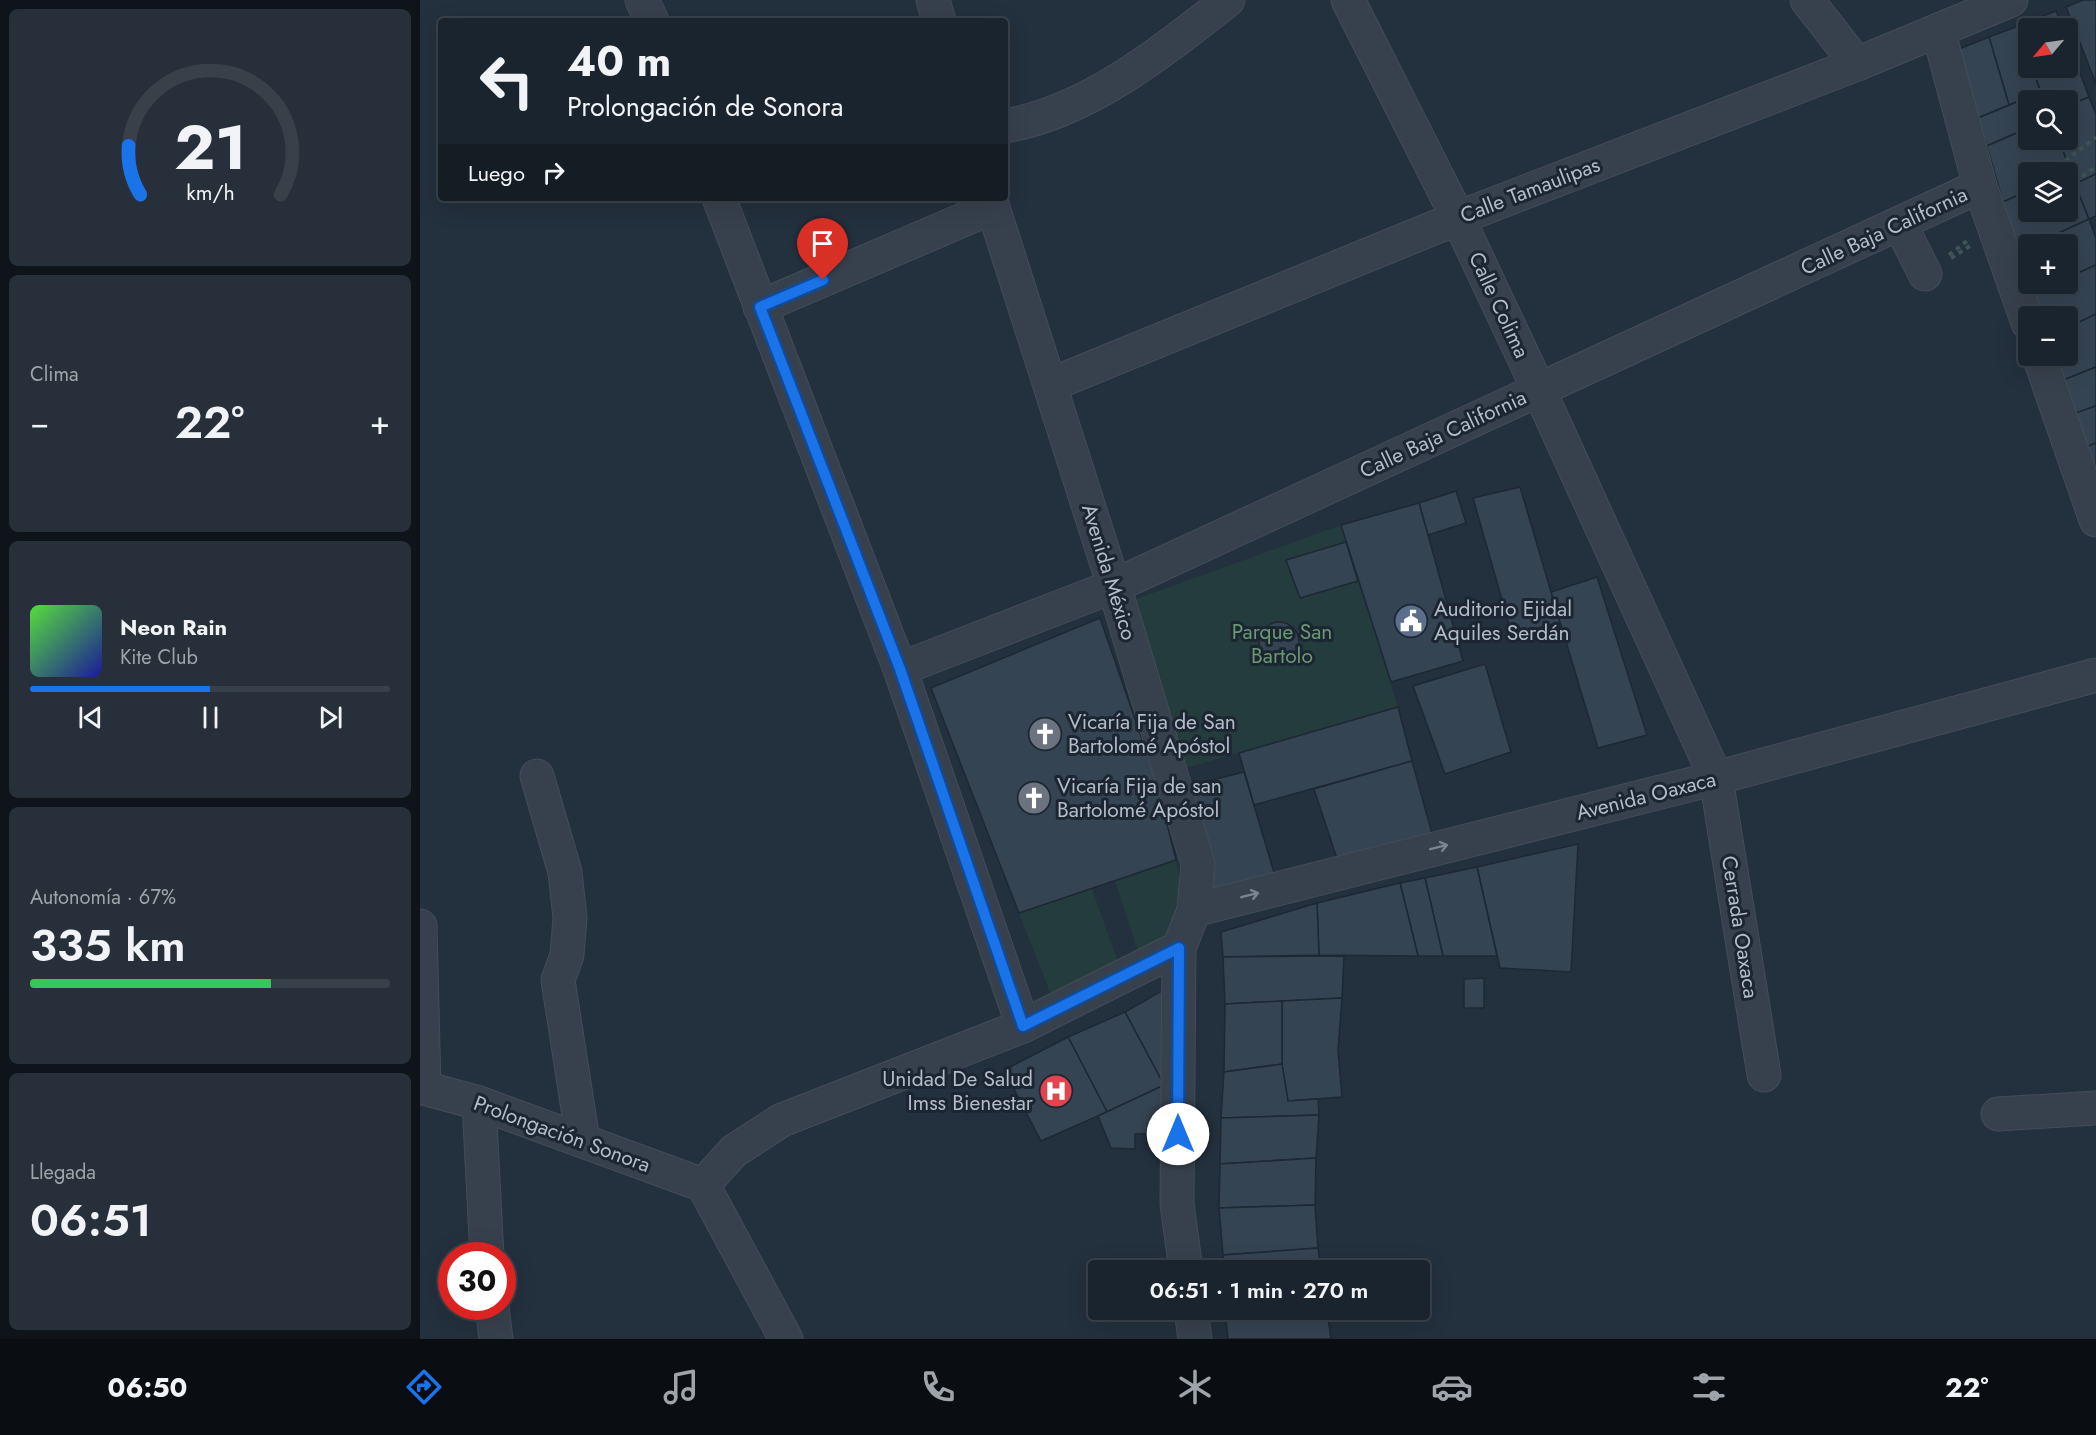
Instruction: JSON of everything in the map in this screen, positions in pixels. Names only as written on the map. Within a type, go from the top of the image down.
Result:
[{"type":"street","points":[[642,0],[651,18]]},
{"type":"street","points":[[933,0],[938,18]]},
{"type":"street","points":[[1008,125],[1020,123],[1086,97],[1124,76],[1152,60],[1228,0]]},
{"type":"street","name":"Calle Colima","points":[[1348,0],[1458,218],[1716,778]]},
{"type":"street","points":[[1808,0],[1857,64]]},
{"type":"street","name":"Calle Tamaulipas","points":[[1050,385],[1458,218],[1857,64],[2011,0]]},
{"type":"street","points":[[1938,30],[1980,186],[2022,306]]},
{"type":"street","name":"Calle Baja California","points":[[900,669],[1114,586],[1980,186]]},
{"type":"street","points":[[719,201],[900,669],[1023,1026]]},
{"type":"street","points":[[760,307],[992,202]]},
{"type":"street","name":"Avenida México","points":[[992,202],[1114,586],[1198,864],[1194,910],[1179,948]]},
{"type":"street","points":[[1900,224],[1925,274]]},
{"type":"street","points":[[2042,366],[2096,520]]},
{"type":"street","name":"Avenida Oaxaca","points":[[1194,910],[1716,778],[2096,675]]},
{"type":"street","points":[[537,776],[565,872],[570,918],[567,955],[558,980],[583,1141]]},
{"type":"street","name":"Cerrada Oaxaca","points":[[1716,778],[1764,1075]]},
{"type":"street","points":[[420,926],[444,1093],[483,1242]]},
{"type":"street","points":[[786,1339],[703,1185],[734,1152],[782,1120],[1023,1026],[1179,948],[1177,1203],[1185,1260]]},
{"type":"street","name":"Prolongación Sonora","points":[[444,1093],[703,1185]]},
{"type":"street","points":[[1998,1114],[2096,1108]]},
{"type":"street","points":[[494,1320],[496,1339]]},
{"type":"street","points":[[1192,1320],[1194,1339]]},
{"type":"path","points":[[2064,162],[2096,136]]},
{"type":"path","points":[[2078,179],[2096,168]]},
{"type":"green space","name":"Parque San Bartolo","points":[[1341,525],[1398,707],[1179,770],[1125,603]]},
{"type":"green space","points":[[1176,860],[1185,909],[1177,929],[1139,954],[1115,881]]},
{"type":"green space","points":[[1092,889],[1120,968],[1053,1000],[1019,913]]},
{"type":"building","points":[[2083,0],[2096,0],[2096,84],[2078,38],[2078,18],[2070,18],[2066,7]]},
{"type":"building","points":[[2056,11],[2059,18],[2038,18]]},
{"type":"building","points":[[2016,27],[2018,78],[2036,78],[2040,90],[2018,90],[2018,101],[2009,105],[1989,37]]},
{"type":"building","points":[[1989,37],[2009,105],[1978,118],[1959,49]]},
{"type":"building","points":[[2078,68],[2089,97],[2078,102],[2078,90],[2040,90],[2036,78],[2078,78]]},
{"type":"building","points":[[2089,97],[2096,114],[2096,174],[2078,183],[2078,162],[2067,162],[2063,150],[2078,150],[2078,102]]},
{"type":"building","points":[[2018,101],[2018,132],[1987,146],[1978,118]]},
{"type":"building","points":[[2018,132],[2018,150],[2063,150],[2067,162],[2018,162],[2018,195],[2003,202],[1987,146]]},
{"type":"building","points":[[2096,174],[2096,216],[2089,219],[2078,192],[2078,183]]},
{"type":"building","points":[[2078,191],[2089,219],[2057,234],[2018,234],[2017,253],[2003,202],[2018,195],[2018,222],[2078,222]]},
{"type":"building","points":[[2089,219],[2096,238],[2096,265],[2078,273],[2078,234],[2057,234]]},
{"type":"building","points":[[2096,265],[2096,314],[2078,323],[2078,306],[2032,306],[2029,294],[2078,294],[2078,273]]},
{"type":"building","points":[[2096,314],[2096,367],[2056,383],[2050,366],[2078,366],[2078,323]]},
{"type":"building","points":[[2096,367],[2096,406],[2067,416],[2056,383]]},
{"type":"building","points":[[2096,406],[2096,443],[2079,450],[2067,416]]},
{"type":"building","points":[[2096,443],[2096,474],[2079,450]]},
{"type":"building","points":[[1520,487],[1560,622],[1512,635],[1473,498]]},
{"type":"building","points":[[1456,491],[1466,523],[1428,535],[1419,503]]},
{"type":"building","name":"Auditorio Ejidal Aquiles Serdán","points":[[1419,503],[1463,661],[1391,682],[1341,525]]},
{"type":"building","points":[[1346,542],[1358,581],[1300,598],[1286,560]]},
{"type":"building","points":[[1597,577],[1647,735],[1598,748],[1551,592]]},
{"type":"building","name":"Vicaría Fija de San Bartolomé Apóstol","points":[[1100,618],[1156,780],[1176,860],[1019,913],[931,688]]},
{"type":"building","points":[[1279,622],[1293,628],[1299,642],[1293,656],[1279,662],[1265,656],[1259,642],[1265,628]]},
{"type":"building","points":[[1485,664],[1511,752],[1445,774],[1413,686]]},
{"type":"building","points":[[1398,707],[1412,761],[1254,805],[1239,753]]},
{"type":"building","points":[[1412,761],[1436,848],[1341,871],[1314,789]]},
{"type":"building","points":[[1244,772],[1278,886],[1207,903],[1184,787]]},
{"type":"building","points":[[1578,844],[1571,972],[1500,968],[1477,867]]},
{"type":"building","points":[[1477,867],[1497,956],[1443,956],[1425,878]]},
{"type":"building","points":[[1425,878],[1443,956],[1418,956],[1400,883]]},
{"type":"building","points":[[1400,883],[1418,956],[1319,955],[1317,903]]},
{"type":"building","points":[[1317,903],[1319,955],[1223,957],[1221,932]]},
{"type":"building","points":[[1344,956],[1342,998],[1225,1004],[1223,957]]},
{"type":"building","points":[[1484,978],[1484,1008],[1464,1008],[1464,979]]},
{"type":"building","points":[[1165,989],[1164,1085],[1125,1012]]},
{"type":"building","points":[[1342,998],[1338,1050],[1342,1097],[1288,1101],[1282,1064],[1282,1001]]},
{"type":"building","points":[[1282,1001],[1282,1064],[1224,1072],[1225,1004]]},
{"type":"building","points":[[1125,1012],[1164,1085],[1107,1112],[1068,1037]]},
{"type":"building","name":"Unidad De Salud Imss Bienestar","points":[[1068,1037],[1107,1112],[1041,1141],[1004,1070]]},
{"type":"building","points":[[1282,1064],[1288,1101],[1318,1099],[1319,1115],[1221,1118],[1224,1072]]},
{"type":"building","points":[[1164,1085],[1170,1133],[1135,1134],[1135,1149],[1111,1148],[1098,1116]]},
{"type":"building","points":[[1319,1115],[1316,1158],[1220,1164],[1221,1118]]},
{"type":"building","points":[[1316,1158],[1315,1205],[1219,1208],[1220,1164]]},
{"type":"building","points":[[1315,1205],[1318,1248],[1223,1255],[1219,1208]]},
{"type":"building","points":[[1318,1248],[1320,1260],[1223,1260],[1223,1255]]},
{"type":"building","points":[[1226,1320],[1328,1320],[1331,1339],[1228,1339]]},
{"type":"place","name":"Auditorio Ejidal Aquiles Serdán","points":[[1411,621]]},
{"type":"place","name":"Vicaría Fija de San Bartolomé Apóstol","points":[[1045,734]]},
{"type":"place","name":"Vicaría Fija de san Bartolomé Apóstol","points":[[1034,798]]},
{"type":"place","name":"Unidad De Salud Imss Bienestar","points":[[1056,1091]]},
{"type":"route","points":[[823,280],[760,307],[900,669],[1023,1026],[1179,948],[1178,1134]]}]
